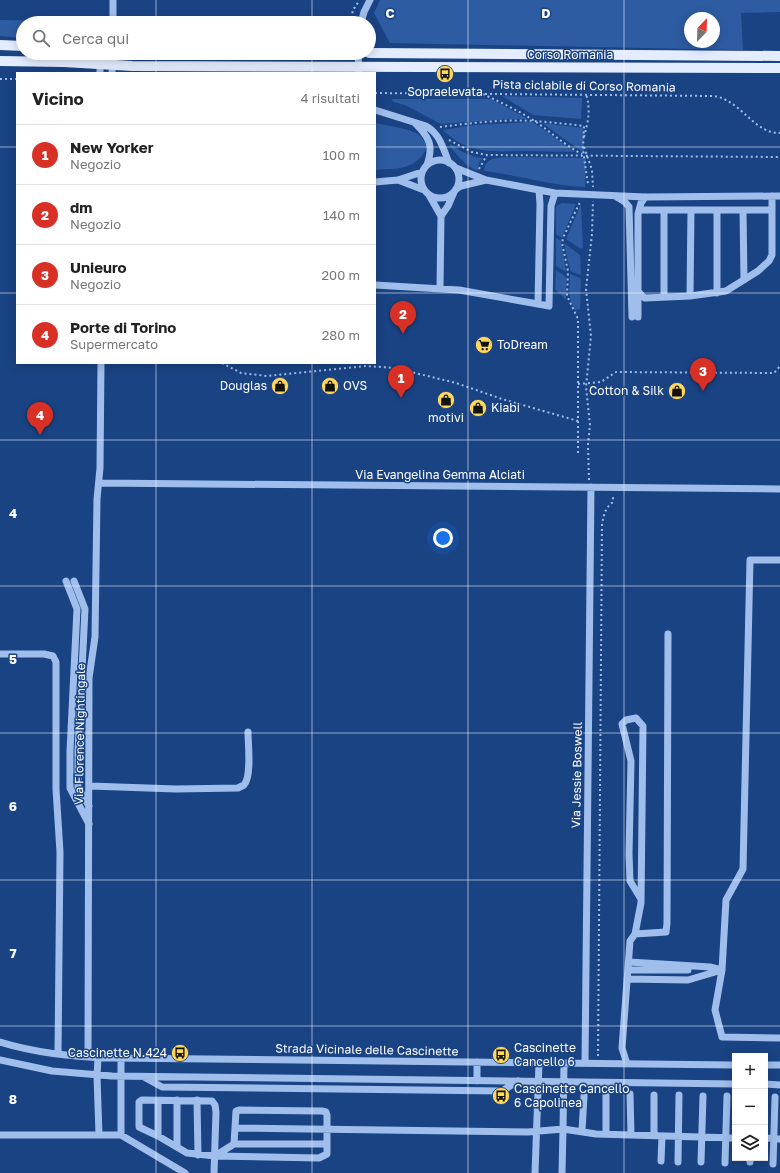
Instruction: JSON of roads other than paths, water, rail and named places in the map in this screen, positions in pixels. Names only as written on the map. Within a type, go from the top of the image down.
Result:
[{"type":"main road","points":[[0,45],[16,46]]},
{"type":"main road","name":"Corso Romania","points":[[376,52],[780,56]]},
{"type":"main road","name":"Corso Romania","points":[[0,61],[112,69],[132,66],[359,70],[780,68]]},
{"type":"street","points":[[113,0],[113,16]]},
{"type":"street","points":[[363,16],[370,0]]},
{"type":"street","points":[[358,60],[359,70]]},
{"type":"street","points":[[376,110],[426,126],[435,132],[449,162]]},
{"type":"street","points":[[415,123],[425,132],[431,145],[427,165],[422,172],[421,178],[426,192],[435,204],[441,216],[440,288]]},
{"type":"street","points":[[427,165],[436,160],[442,160],[449,162],[456,168],[486,180],[555,193],[645,197],[780,196]]},
{"type":"street","points":[[441,216],[448,206],[459,178],[456,168]]},
{"type":"street","points":[[376,182],[398,180],[422,172]]},
{"type":"street","points":[[398,180],[439,198],[445,197],[461,186],[486,180]]},
{"type":"street","points":[[538,304],[539,190]]},
{"type":"street","points":[[376,285],[458,290],[549,306],[551,206],[555,193]]},
{"type":"street","points":[[613,196],[625,202],[628,207],[635,317],[638,291],[640,210],[645,197]]},
{"type":"street","points":[[638,291],[646,298],[717,293],[726,291],[758,271],[771,258],[772,255],[772,196]]},
{"type":"street","points":[[640,210],[772,210]]},
{"type":"street","points":[[664,210],[664,296]]},
{"type":"street","points":[[690,296],[691,210]]},
{"type":"street","points":[[717,210],[717,293]]},
{"type":"street","points":[[744,210],[744,280]]},
{"type":"street","name":"Via Florence Nightingale","points":[[88,1057],[90,786],[89,678],[95,637],[101,364]]},
{"type":"street","name":"Via Evangelina Gemma Alciati","points":[[99,483],[780,489]]},
{"type":"street","name":"Via Jessie Boswell","points":[[585,1063],[590,487]]},
{"type":"street","points":[[780,560],[750,560],[743,869],[726,900],[722,970],[715,1010],[722,1037],[780,1038]]},
{"type":"street","points":[[66,580],[77,610],[70,751],[70,788],[89,824]]},
{"type":"street","points":[[74,581],[85,609],[78,751],[78,787],[89,806]]},
{"type":"street","points":[[635,934],[666,932],[667,923],[668,634]]},
{"type":"street","points":[[0,654],[44,654],[53,656],[56,662],[56,789],[60,852],[58,1054]]},
{"type":"street","points":[[627,1064],[622,1048],[628,962],[630,941],[635,934],[641,900],[643,726],[636,718],[626,720],[622,724],[631,761],[629,854],[630,881],[641,900]]},
{"type":"street","points":[[90,786],[176,789],[238,788],[244,784],[248,778],[248,732]]},
{"type":"street","points":[[628,962],[710,967],[722,970]]},
{"type":"street","points":[[628,970],[722,970]]},
{"type":"street","points":[[627,979],[688,980],[722,970]]},
{"type":"street","name":"Strada Vicinale delle Cascinette","points":[[0,1042],[17,1047],[58,1054],[98,1058],[732,1065]]},
{"type":"street","points":[[98,1058],[97,1076],[99,1135]]},
{"type":"street","points":[[120,1058],[121,1135]]},
{"type":"street","points":[[0,1060],[52,1071],[97,1076],[732,1084]]},
{"type":"street","points":[[477,1062],[477,1081]]},
{"type":"street","points":[[535,1173],[539,1063]]},
{"type":"street","points":[[562,1173],[564,1063]]},
{"type":"street","points":[[768,1065],[780,1066]]},
{"type":"street","points":[[143,1077],[162,1087],[502,1092],[518,1081]]},
{"type":"street","points":[[274,1078],[274,1088]]},
{"type":"street","points":[[768,1084],[780,1084]]},
{"type":"street","points":[[630,1094],[631,1135]]},
{"type":"street","points":[[606,1095],[606,1134]]},
{"type":"street","points":[[654,1095],[661,1161]]},
{"type":"street","points":[[678,1162],[679,1095]]},
{"type":"street","points":[[582,1131],[584,1096]]},
{"type":"street","points":[[701,1162],[703,1096]]},
{"type":"street","points":[[725,1163],[727,1096]]},
{"type":"street","points":[[773,1164],[777,1138],[775,1097]]},
{"type":"street","points":[[214,1173],[215,1156],[215,1105],[212,1101],[142,1100],[139,1102],[138,1127],[158,1136],[187,1153],[215,1156],[319,1158],[327,1154],[328,1129],[326,1112],[236,1111],[234,1144]]},
{"type":"street","points":[[177,1100],[177,1147]]},
{"type":"street","points":[[197,1100],[198,1155]]},
{"type":"street","points":[[158,1101],[158,1136]]},
{"type":"street","points":[[235,1128],[537,1132],[563,1129],[596,1134],[732,1138]]},
{"type":"street","points":[[0,1135],[121,1135],[185,1173]]},
{"type":"street","points":[[215,1156],[234,1144],[327,1144]]},
{"type":"place","name":"Sopraelevata","points":[[445,74]]},
{"type":"place","name":"dm","points":[[403,334]]},
{"type":"place","name":"ToDream","points":[[484,345]]},
{"type":"place","name":"Douglas","points":[[280,386]]},
{"type":"place","name":"OVS","points":[[330,386]]},
{"type":"place","name":"Cotton & Silk","points":[[677,391]]},
{"type":"place","name":"Unieuro","points":[[703,391]]},
{"type":"place","name":"New Yorker","points":[[401,398]]},
{"type":"place","name":"motivi","points":[[446,400]]},
{"type":"place","name":"Kiabi","points":[[478,408]]},
{"type":"place","name":"Porte di Torino","points":[[40,435]]},
{"type":"place","name":"Cascinette N.424","points":[[180,1053]]},
{"type":"place","name":"Cascinette Cancello 6","points":[[501,1055]]},
{"type":"place","name":"Cascinette Cancello 6 Capolinea","points":[[501,1096]]}]
